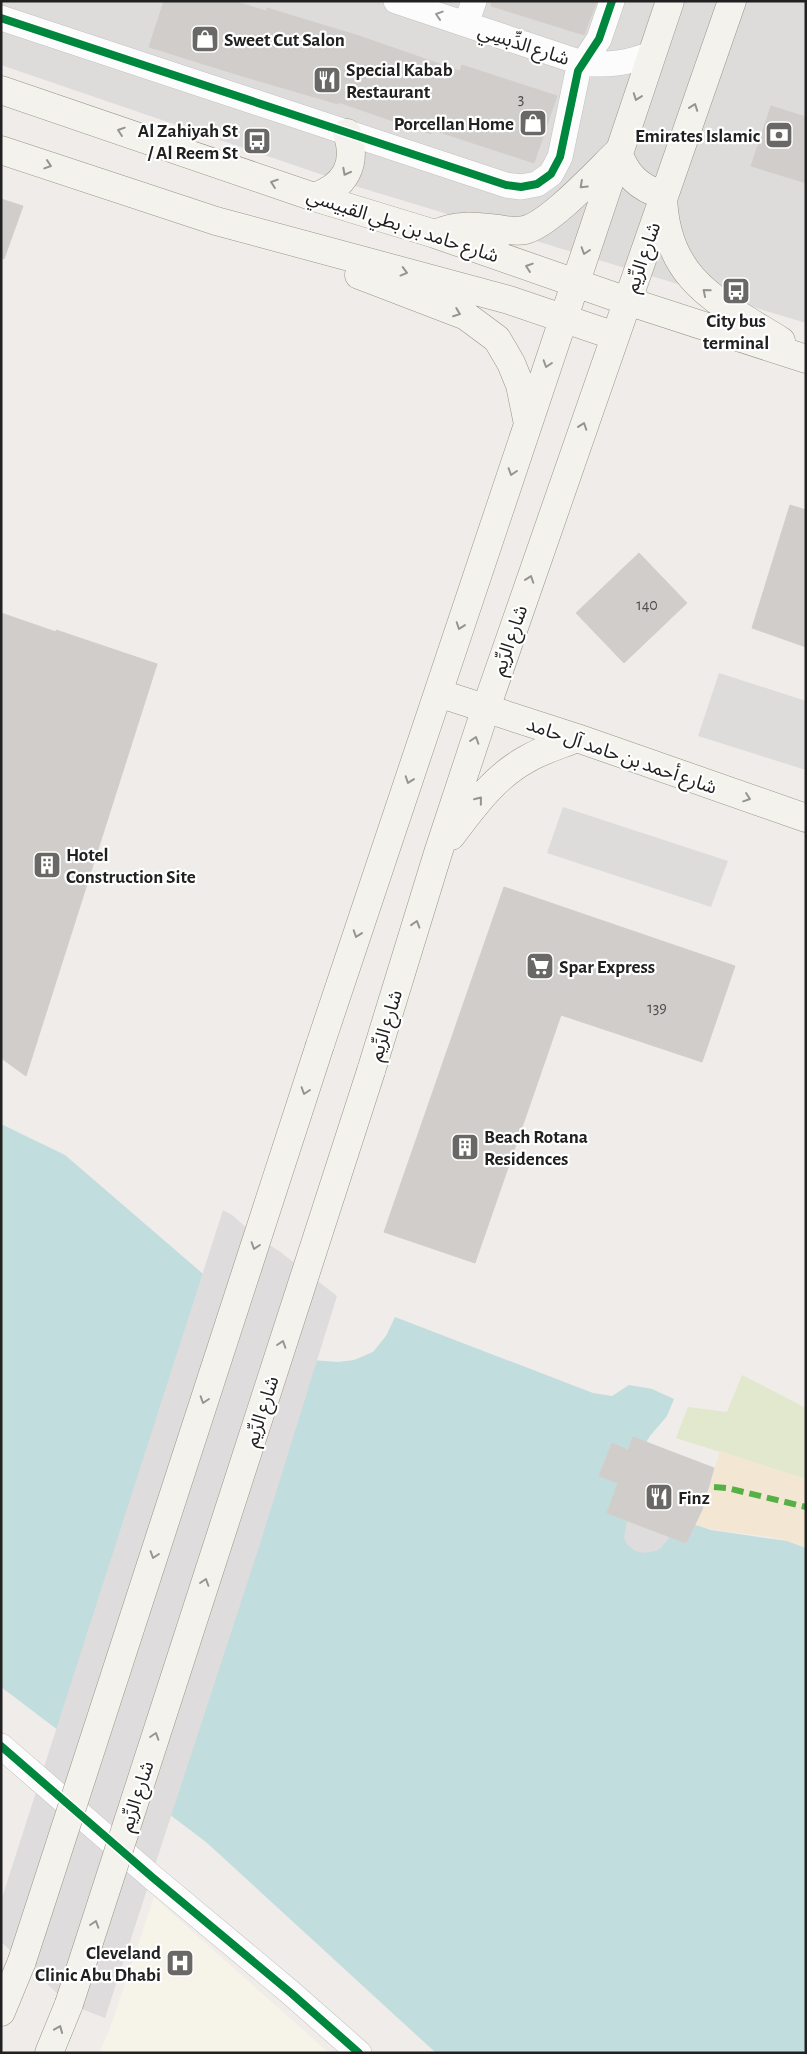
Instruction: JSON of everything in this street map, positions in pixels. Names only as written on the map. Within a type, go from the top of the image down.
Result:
[{"type":"main road","points":[[1,2012],[25,1951],[320,1045],[670,1]]},
{"type":"main road","name":"شارع الرِّيم","points":[[48,2053],[72,1995],[371,1071],[438,853],[486,708],[663,195],[732,4]]},
{"type":"main road","name":"شارع حامد بن بطي القبيسي","points":[[1,90],[314,197],[435,234],[627,301],[806,358]]},
{"type":"main road","points":[[314,197],[336,187],[344,178],[352,156],[351,144],[347,133]]},
{"type":"main road","name":"شارع حامد بن بطي القبيسي","points":[[1,150],[216,221],[509,300],[615,336]]},
{"type":"main road","points":[[618,152],[627,172],[634,180],[642,187],[663,195],[663,214],[670,241],[683,267],[694,282],[716,301],[806,358]]},
{"type":"main road","points":[[435,234],[445,229],[464,226],[512,231],[524,230],[549,217],[618,152]]},
{"type":"main road","points":[[216,221],[466,316],[497,339],[520,385],[528,425]]},
{"type":"main road","name":"شارع أحمد بن حامد آل حامد","points":[[438,693],[577,738],[806,818]]},
{"type":"main road","points":[[438,853],[482,796],[507,772],[528,758],[577,738]]},
{"type":"street","name":"شارع الدِّبسِي","points":[[396,1],[582,63],[612,64],[627,62],[653,53]]},
{"type":"street","points":[[466,24],[474,1]]},
{"type":"street","points":[[1,18],[506,185],[521,187],[537,184],[551,174],[560,157],[576,79],[582,63],[590,55],[599,39],[612,1]]},
{"type":"street","points":[[1,1746],[359,2053]]},
{"type":"shaded area","points":[[1,1],[806,1],[806,323],[355,186],[1,65]]},
{"type":"shaded area","points":[[306,1],[371,1],[550,61],[545,81]]},
{"type":"shaded area","points":[[757,1],[806,1],[806,103],[734,79]]},
{"type":"shaded area","points":[[1,25],[325,133],[318,155],[1,49]]},
{"type":"shaded area","points":[[761,175],[806,189],[806,253],[742,233]]},
{"type":"shaded area","points":[[719,673],[806,701],[806,770],[698,736]]},
{"type":"shaded area","points":[[563,807],[728,861],[711,907],[547,853]]},
{"type":"shaded area","name":"Cleveland Clinic Abu Dhabi","points":[[154,1897],[329,2053],[99,2053],[110,2028]]},
{"type":"green space","points":[[742,1375],[806,1408],[806,1479],[676,1438],[688,1407],[727,1412]]},
{"type":"sand","points":[[720,1451],[806,1479],[806,1548],[765,1536],[722,1531],[694,1525],[702,1510]]},
{"type":"water","points":[[1,1124],[65,1155],[202,1273],[247,1325],[285,1358],[338,1362],[354,1360],[373,1352],[386,1336],[395,1317],[593,1393],[612,1396],[629,1385],[652,1389],[674,1399],[667,1416],[650,1436],[638,1457],[674,1518],[711,1530],[787,1541],[806,1548],[806,2053],[436,2053],[206,1842],[1,1687]]},
{"type":"pier","points":[[223,1210],[337,1296],[260,1544],[105,2018],[69,2004],[1,1942],[1,1901]]},
{"type":"pier","name":"Finz","points":[[633,1437],[694,1524],[702,1510],[686,1543],[670,1537],[656,1551],[644,1553],[635,1551],[627,1544],[624,1537],[627,1521],[607,1513],[618,1483],[599,1476],[612,1443],[628,1449]]},
{"type":"building","points":[[164,1],[234,1],[266,11],[267,8],[359,36],[460,71],[462,65],[557,96],[534,163],[433,130],[431,134],[338,102],[338,104],[149,47]]},
{"type":"building","points":[[491,1],[597,1],[584,35],[491,6]]},
{"type":"building","points":[[771,106],[806,117],[806,183],[751,166]]},
{"type":"building","points":[[1,199],[23,206],[4,259],[1,258]]},
{"type":"building","points":[[790,505],[806,510],[806,647],[752,628]]},
{"type":"building","points":[[639,553],[687,603],[624,663],[576,613]]},
{"type":"building","name":"Hotel Construction Site","points":[[1,613],[157,664],[26,1076],[1,1058]]},
{"type":"building","name":"Beach Rotana Residences","points":[[504,887],[735,966],[702,1062],[561,1015],[475,1263],[384,1232]]},
{"type":"building","name":"Finz","points":[[633,1437],[714,1468],[702,1510],[686,1543],[607,1513],[618,1483],[599,1476],[612,1443],[628,1450]]},
{"type":"marked path","points":[[714,1487],[727,1488],[806,1507]]},
{"type":"cycle path","points":[[1,18],[506,185],[521,187],[537,184],[551,174],[560,157],[578,71],[599,39],[612,1]]},
{"type":"cycle path","points":[[1,1746],[359,2053]]},
{"type":"place","name":"Sweet Cut Salon","points":[[205,39]]},
{"type":"place","name":"Special Kabab Restaurant","points":[[327,80]]},
{"type":"place","name":"Porcellan Home","points":[[533,123]]},
{"type":"place","name":"Emirates Islamic","points":[[779,135]]},
{"type":"place","name":"Al Zahiyah St / Al Reem St","points":[[257,141]]},
{"type":"place","name":"City bus terminal","points":[[736,291]]},
{"type":"place","name":"Hotel Construction Site","points":[[47,865]]},
{"type":"place","name":"Spar Express","points":[[540,966]]},
{"type":"place","name":"Beach Rotana Residences","points":[[465,1147]]},
{"type":"place","name":"Finz","points":[[659,1497]]},
{"type":"place","name":"Cleveland Clinic Abu Dhabi","points":[[180,1963]]}]
